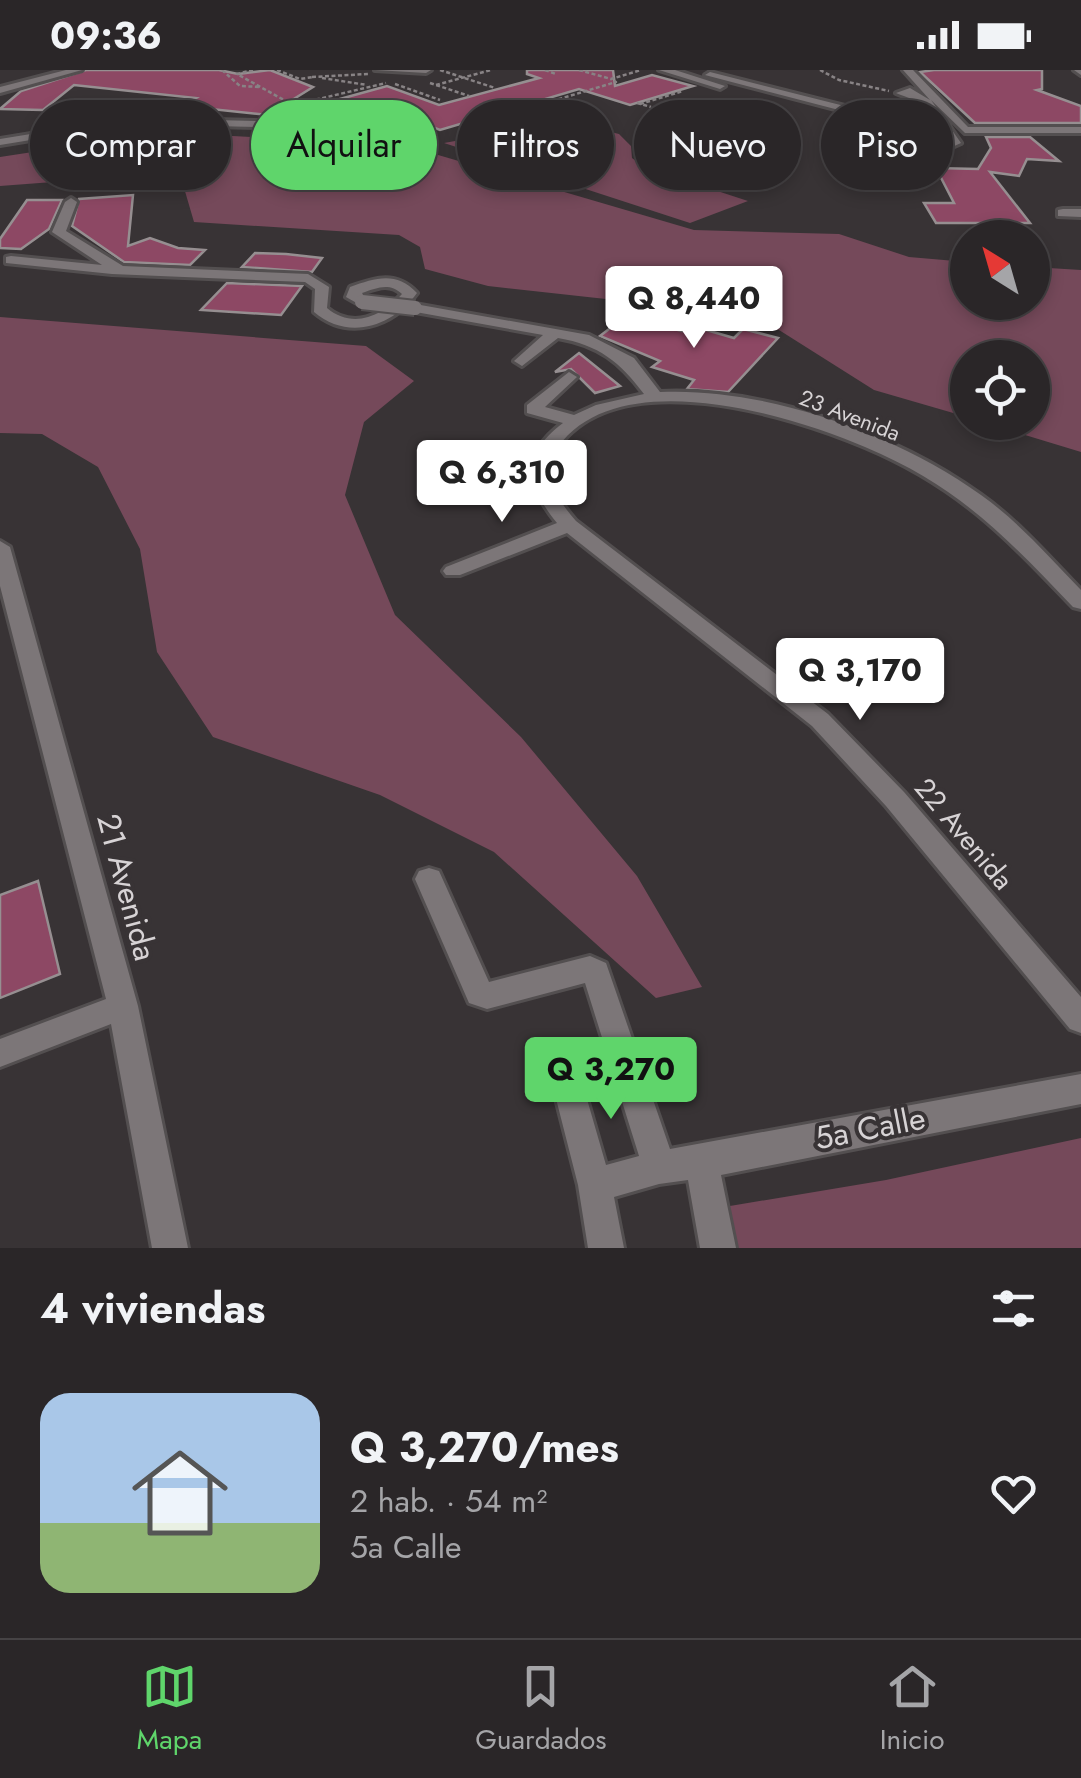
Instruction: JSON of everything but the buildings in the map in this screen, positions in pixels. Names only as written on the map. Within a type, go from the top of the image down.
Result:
[{"type":"street","points":[[0,83],[34,81],[77,70]]},
{"type":"street","points":[[380,70],[426,70]]},
{"type":"street","points":[[664,70],[720,86]]},
{"type":"street","points":[[689,70],[821,101]]},
{"type":"street","points":[[710,75],[724,70],[754,83],[821,101]]},
{"type":"street","points":[[908,70],[965,130],[1081,130]]},
{"type":"street","points":[[18,75],[34,81]]},
{"type":"street","points":[[913,100],[905,92],[922,100]]},
{"type":"street","points":[[0,142],[129,121],[251,124]]},
{"type":"street","points":[[953,144],[953,137],[1012,140],[1049,136]]},
{"type":"street","points":[[6,263],[59,232],[71,202]]},
{"type":"street","points":[[1063,214],[1081,213]]},
{"type":"street","points":[[59,232],[120,270]]},
{"type":"street","points":[[6,263],[308,278],[322,287],[319,309],[323,314],[351,323],[386,317],[410,292],[398,283],[379,282],[353,293],[354,299],[362,302],[418,308],[584,338],[614,351],[636,368],[654,397]]},
{"type":"street","points":[[522,361],[554,332]]},
{"type":"street","points":[[569,377],[532,410],[575,421]]},
{"type":"street","name":"23 Avenida","points":[[575,421],[611,405],[654,397],[705,398],[755,405],[864,442],[920,468],[978,502],[1081,602]]},
{"type":"street","points":[[453,572],[562,519],[545,498],[539,469],[550,443],[575,421]]},
{"type":"street","name":"22 Avenida","points":[[562,519],[820,720],[895,799],[1081,1019]]},
{"type":"street","name":"21 Avenida","points":[[0,547],[123,1006],[170,1248]]},
{"type":"street","points":[[429,878],[480,994],[487,996],[590,969],[596,972],[659,1167]]},
{"type":"street","points":[[0,1053],[123,1006]]},
{"type":"street","points":[[566,1072],[606,1248]]},
{"type":"street","name":"5a Calle","points":[[594,1185],[659,1167],[1081,1089]]},
{"type":"street","points":[[702,1162],[718,1248]]},
{"type":"path","points":[[222,70],[240,86],[261,87]]},
{"type":"path","points":[[253,70],[238,74],[296,105],[371,86],[349,80],[300,79],[277,70]]},
{"type":"path","points":[[440,70],[494,88]]},
{"type":"path","points":[[468,96],[436,85],[491,70]]},
{"type":"path","points":[[545,70],[556,74]]},
{"type":"path","points":[[579,70],[610,79],[641,70]]},
{"type":"path","points":[[556,100],[616,82],[610,79]]},
{"type":"path","points":[[390,82],[440,100]]},
{"type":"path","points":[[592,85],[602,88]]},
{"type":"shaded area","points":[[614,133],[631,146],[634,190],[714,190],[748,201],[690,223],[589,190],[614,190]]},
{"type":"shaded area","points":[[231,136],[251,137],[251,190],[437,190],[437,155],[457,161],[457,190],[558,190],[694,230],[839,234],[909,257],[950,261],[950,320],[1050,320],[1050,268],[1081,270],[1081,452],[1041,440],[1050,440],[1050,340],[950,340],[950,412],[874,390],[779,330],[695,319],[624,301],[488,286],[425,269],[420,247],[399,235],[194,222],[185,190],[231,190]]},
{"type":"shaded area","points":[[30,152],[30,184],[0,186],[0,157]]},
{"type":"shaded area","points":[[0,317],[366,346],[414,381],[364,422],[345,495],[395,615],[521,737],[637,876],[702,987],[656,998],[494,852],[380,795],[213,737],[157,652],[140,549],[98,467],[42,434],[0,433]]},
{"type":"shaded area","points":[[1081,1138],[1081,1248],[700,1248],[702,1229],[718,1208],[886,1180]]}]
